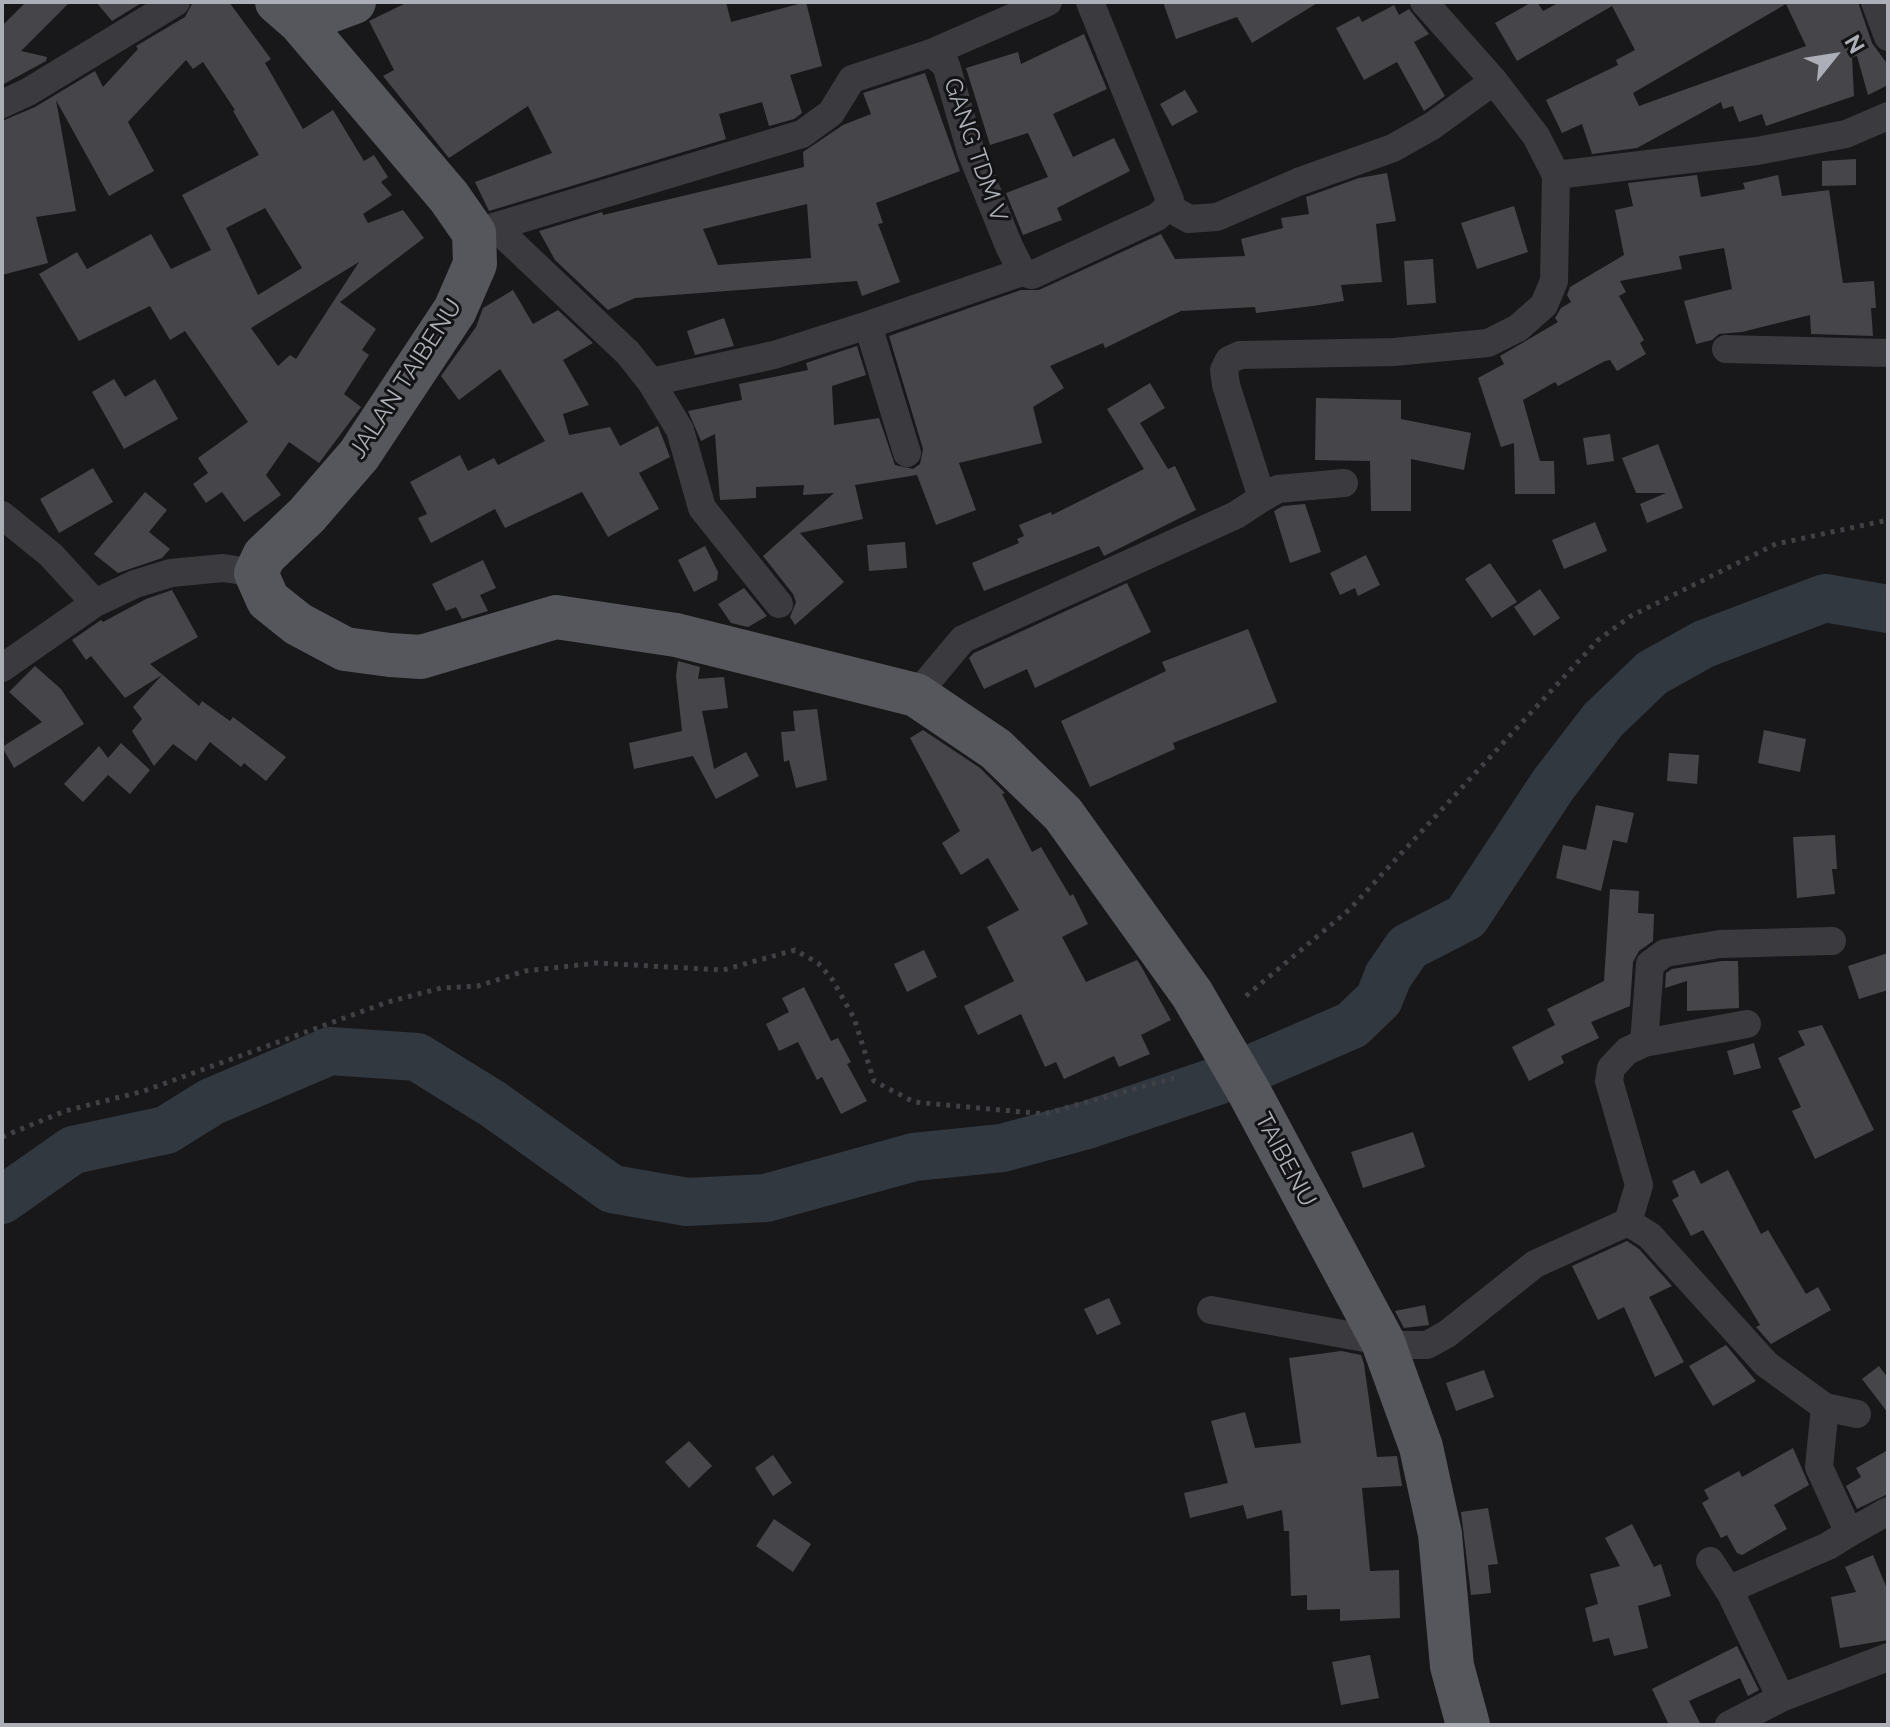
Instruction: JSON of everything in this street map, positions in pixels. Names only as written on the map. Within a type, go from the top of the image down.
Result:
[{"type":"main road","points":[[288,12],[354,2]]},
{"type":"main road","points":[[288,12],[485,230]]},
{"type":"main road","name":"JALAN TAIBENU","points":[[256,573],[264,556],[307,515],[359,455],[455,310],[475,264],[485,230]]},
{"type":"main road","name":"TAIBENU","points":[[256,573],[268,600],[298,624],[345,649],[421,657],[556,617],[595,620],[676,635],[916,695],[996,749],[1063,814],[1192,994],[1249,1092],[1383,1342],[1421,1447],[1440,1534],[1452,1666],[1468,1725]]},
{"type":"street","points":[[2,104],[28,92],[176,2]]},
{"type":"street","points":[[931,53],[1048,2]]},
{"type":"street","points":[[651,382],[774,355],[1022,272],[1032,275],[1157,217],[1168,207],[1169,191],[1090,2]]},
{"type":"street","points":[[1262,498],[1226,385],[1224,370],[1229,360],[1240,355],[1444,348],[1488,343],[1518,328],[1544,305],[1554,281],[1556,175],[1536,136],[1494,81],[1424,2]]},
{"type":"street","points":[[1875,2],[1888,37]]},
{"type":"street","name":"GANG TDM V","points":[[485,230],[802,134],[831,113],[852,79],[931,53],[946,65],[971,152],[1022,272]]},
{"type":"street","points":[[1168,207],[1189,219],[1217,217],[1298,182],[1393,148],[1432,126],[1494,81]]},
{"type":"street","points":[[1556,175],[1757,151],[1846,134],[1888,116]]},
{"type":"street","points":[[485,230],[628,353],[651,382],[680,430],[702,508],[779,604]]},
{"type":"street","points":[[868,325],[907,453]]},
{"type":"street","points":[[1726,349],[1888,353]]},
{"type":"street","points":[[916,695],[963,639],[1236,515],[1278,489],[1344,483]]},
{"type":"street","points":[[2,515],[51,555],[95,603]]},
{"type":"street","points":[[2,668],[95,603],[135,584],[171,573],[223,568],[256,573]]},
{"type":"street","points":[[1644,1043],[1650,964],[1665,953],[1720,944],[1832,941]]},
{"type":"street","points":[[1211,1310],[1383,1342],[1427,1345],[1447,1334],[1535,1264],[1628,1222],[1639,1185],[1609,1081],[1611,1068],[1627,1051],[1644,1043],[1747,1024]]},
{"type":"street","points":[[1628,1222],[1650,1236],[1766,1364],[1825,1407],[1857,1414]]},
{"type":"street","points":[[1825,1407],[1819,1467],[1849,1533]]},
{"type":"street","points":[[1781,1698],[1724,1582],[1739,1585],[1828,1546],[1888,1511]]},
{"type":"street","points":[[1729,1725],[1781,1698],[1888,1657]]},
{"type":"path","points":[[1246,996],[1267,975],[1350,909],[1598,640],[1631,616],[1776,544],[1888,520]]},
{"type":"path","points":[[2,1137],[65,1111],[144,1091],[388,1002],[441,988],[478,986],[525,971],[597,963],[723,970],[795,950],[818,963],[832,979],[854,1018],[874,1081],[914,1102],[1044,1114],[1174,1078]]},
{"type":"building","points":[[26,2],[70,2],[21,51],[47,57],[46,61],[2,85],[2,26]]},
{"type":"building","points":[[96,2],[143,2],[112,21]]},
{"type":"building","points":[[193,2],[229,2],[271,59],[265,63],[303,129],[333,110],[364,161],[374,155],[388,177],[381,182],[392,195],[363,214],[368,223],[403,210],[424,238],[340,302],[376,329],[362,350],[369,355],[344,394],[361,407],[319,463],[289,442],[266,475],[281,495],[244,522],[222,492],[206,503],[193,484],[208,473],[198,458],[248,422],[185,331],[170,340],[150,306],[79,341],[39,274],[77,252],[87,269],[151,234],[171,269],[211,250],[182,195],[259,155],[235,110],[203,62],[193,69],[186,60],[128,122],[154,171],[109,196],[56,100],[76,211],[36,217],[48,263],[2,275],[2,121],[35,107],[95,71],[103,87],[138,49],[136,46],[185,17]],"holes":[[[265,208],[302,268],[258,295],[226,228]],[[359,262],[296,359],[290,355],[278,366],[251,328]]]},
{"type":"building","points":[[408,2],[726,2],[731,22],[806,2],[822,66],[790,75],[802,113],[794,119],[769,126],[762,102],[719,114],[726,139],[489,211],[475,182],[552,153],[528,106],[449,158],[383,76],[394,70],[369,21]]},
{"type":"building","points":[[1163,2],[1319,2],[1252,43],[1237,17],[1176,39]]},
{"type":"building","points":[[1532,2],[1537,2],[1543,11],[1560,2],[1858,2],[1872,43],[1888,65],[1888,85],[1868,95],[1857,56],[1852,57],[1854,96],[1766,126],[1762,114],[1739,122],[1733,106],[1723,109],[1721,102],[1637,148],[1592,154],[1582,124],[1562,133],[1546,100],[1618,65],[1616,60],[1635,50],[1612,6],[1517,61],[1495,23]],"holes":[[[1786,4],[1806,46],[1639,106],[1633,93]]]},
{"type":"building","points":[[1394,5],[1399,15],[1409,9],[1429,34],[1414,42],[1445,96],[1424,111],[1397,62],[1364,80],[1336,28],[1359,16],[1362,22]]},
{"type":"building","points":[[1084,34],[1107,89],[1053,114],[1073,157],[1114,138],[1130,171],[1057,208],[1062,220],[1023,235],[1006,193],[1048,177],[1028,133],[990,145],[966,68],[1018,52],[1021,64]]},
{"type":"building","points":[[925,73],[960,171],[876,203],[883,223],[878,224],[900,282],[862,296],[857,281],[635,298],[608,310],[555,260],[539,231],[602,212],[603,215],[804,167],[803,152],[843,125],[871,114],[863,93]],"holes":[[[807,204],[811,258],[718,265],[703,229]]]},
{"type":"building","points":[[1185,90],[1198,112],[1172,126],[1160,104]]},
{"type":"building","points":[[1856,159],[1856,185],[1822,186],[1822,161]]},
{"type":"building","points":[[1387,173],[1396,221],[1376,224],[1382,282],[1341,285],[1344,301],[1313,306],[1256,313],[1255,307],[1181,311],[1105,348],[1103,343],[1050,366],[1064,388],[1033,407],[1042,443],[959,463],[976,510],[936,525],[917,475],[855,485],[863,519],[800,533],[844,582],[795,625],[790,617],[796,602],[793,594],[763,556],[834,493],[803,495],[804,485],[756,487],[756,498],[720,500],[715,434],[701,441],[688,411],[742,400],[739,384],[808,370],[806,363],[857,346],[866,375],[832,386],[834,425],[879,418],[895,465],[913,469],[920,464],[923,449],[889,336],[1021,290],[1039,290],[1161,234],[1175,259],[1245,256],[1241,239],[1283,228],[1281,218],[1309,214],[1306,197],[1359,178]]},
{"type":"building","points":[[1697,175],[1701,197],[1745,189],[1743,183],[1778,175],[1782,196],[1829,190],[1843,283],[1874,281],[1876,308],[1871,308],[1873,336],[1811,334],[1810,315],[1742,332],[1719,334],[1712,340],[1696,344],[1684,301],[1732,289],[1724,248],[1679,256],[1682,269],[1620,281],[1626,292],[1619,296],[1644,340],[1640,343],[1646,354],[1617,371],[1610,360],[1605,361],[1558,386],[1555,382],[1523,400],[1540,461],[1554,461],[1555,494],[1515,494],[1514,443],[1501,447],[1478,378],[1504,364],[1500,356],[1558,322],[1555,318],[1561,308],[1571,302],[1567,295],[1570,287],[1624,255],[1615,210],[1633,206],[1628,183]]},
{"type":"building","points":[[1514,206],[1528,252],[1477,269],[1461,223]]},
{"type":"building","points":[[1433,259],[1436,303],[1407,305],[1404,261]]},
{"type":"building","points":[[513,290],[533,324],[558,310],[593,343],[563,360],[589,405],[563,414],[569,435],[610,427],[620,446],[658,426],[670,457],[639,473],[659,509],[608,537],[582,492],[505,528],[495,509],[431,543],[418,518],[427,514],[410,482],[460,455],[468,471],[494,458],[498,465],[545,441],[500,369],[459,400],[441,376],[476,327],[483,308]]},
{"type":"building","points":[[724,318],[734,346],[695,355],[687,331]]},
{"type":"building","points":[[114,379],[125,397],[155,379],[178,419],[124,449],[92,392]]},
{"type":"building","points":[[1150,383],[1165,408],[1140,423],[1168,469],[1175,466],[1196,510],[1104,556],[1099,546],[984,591],[972,563],[1019,543],[1017,539],[1024,536],[1019,525],[1051,512],[1052,515],[1144,469],[1107,409]]},
{"type":"building","points":[[1316,398],[1401,400],[1401,419],[1471,433],[1464,470],[1411,459],[1411,511],[1371,511],[1370,461],[1315,460]]},
{"type":"building","points":[[1610,434],[1614,461],[1587,465],[1583,438]]},
{"type":"building","points":[[1658,444],[1683,508],[1647,523],[1640,504],[1666,493],[1636,493],[1622,458]]},
{"type":"building","points":[[93,468],[113,502],[59,533],[40,499]]},
{"type":"building","points":[[145,492],[167,510],[149,532],[170,549],[162,558],[118,573],[94,554]]},
{"type":"building","points":[[1305,504],[1321,552],[1290,563],[1274,511],[1283,506]]},
{"type":"building","points":[[1595,522],[1607,551],[1564,569],[1552,540]]},
{"type":"building","points":[[905,542],[907,568],[869,571],[867,545]]},
{"type":"building","points":[[705,546],[718,572],[717,580],[694,592],[678,560]]},
{"type":"building","points":[[1366,555],[1380,585],[1358,596],[1355,588],[1340,595],[1330,573]]},
{"type":"building","points":[[483,560],[496,588],[480,595],[488,611],[462,619],[456,607],[446,611],[432,584]]},
{"type":"building","points":[[1490,563],[1517,602],[1492,618],[1465,579]]},
{"type":"building","points":[[1127,583],[1151,632],[1035,688],[1027,669],[984,689],[969,658],[974,653]]},
{"type":"building","points":[[744,588],[767,616],[748,627],[731,623],[718,604]]},
{"type":"building","points":[[1540,589],[1560,618],[1534,636],[1514,607]]},
{"type":"building","points":[[172,590],[198,637],[150,664],[199,706],[202,701],[230,721],[233,717],[286,757],[266,781],[244,763],[241,767],[210,742],[196,761],[173,744],[154,766],[132,731],[142,719],[133,707],[162,675],[125,698],[91,656],[86,660],[72,640],[101,620],[103,622],[146,599]]},
{"type":"building","points":[[1248,629],[1277,702],[1173,743],[1175,749],[1090,787],[1061,721],[1166,671],[1162,662]]},
{"type":"building","points":[[678,661],[700,667],[698,679],[724,677],[728,708],[702,711],[714,769],[746,752],[759,776],[716,799],[693,756],[634,769],[629,743],[682,731],[676,676]]},
{"type":"building","points":[[35,666],[61,689],[84,724],[14,768],[2,747],[42,722],[9,692]]},
{"type":"building","points":[[817,709],[827,780],[796,788],[789,760],[784,762],[781,732],[795,731],[793,711]]},
{"type":"building","points":[[923,730],[980,768],[1005,793],[1002,794],[1032,852],[1041,847],[1070,896],[1073,894],[1088,924],[1062,937],[1086,982],[1137,960],[1171,1020],[1141,1035],[1150,1054],[1119,1067],[1114,1056],[1064,1079],[1056,1062],[1045,1067],[1021,1014],[978,1035],[964,1006],[1014,981],[987,927],[1019,910],[988,858],[961,875],[942,843],[960,831],[910,738]]},
{"type":"building","points":[[1764,730],[1806,739],[1800,772],[1758,763]]},
{"type":"building","points":[[121,743],[150,770],[130,794],[108,775],[83,802],[64,784],[99,746],[108,758]]},
{"type":"building","points":[[1669,753],[1699,755],[1697,784],[1667,781]]},
{"type":"building","points":[[1596,805],[1634,813],[1627,843],[1613,840],[1601,891],[1556,878],[1563,845],[1586,850]]},
{"type":"building","points":[[1835,835],[1837,869],[1832,869],[1835,894],[1797,898],[1793,837]]},
{"type":"building","points":[[1610,889],[1639,891],[1638,913],[1654,914],[1653,941],[1639,951],[1633,962],[1630,1006],[1591,1022],[1599,1038],[1561,1056],[1564,1063],[1529,1081],[1512,1047],[1555,1025],[1547,1009],[1604,981]]},
{"type":"building","points":[[924,950],[937,977],[907,992],[894,964]]},
{"type":"building","points":[[1888,953],[1888,990],[1859,999],[1848,966]]},
{"type":"building","points":[[1738,961],[1739,1008],[1687,1011],[1687,981],[1665,988],[1666,973],[1672,969]]},
{"type":"building","points":[[804,987],[831,1041],[838,1038],[851,1062],[847,1064],[867,1101],[841,1114],[822,1077],[817,1080],[798,1042],[779,1051],[766,1024],[789,1012],[782,998]]},
{"type":"building","points":[[1822,1025],[1874,1130],[1815,1159],[1792,1111],[1801,1107],[1778,1058],[1805,1045],[1798,1031]]},
{"type":"building","points":[[1754,1043],[1761,1068],[1734,1075],[1727,1051]]},
{"type":"building","points":[[1413,1132],[1425,1167],[1363,1188],[1351,1152]]},
{"type":"building","points":[[1694,1170],[1701,1184],[1728,1170],[1761,1234],[1768,1230],[1806,1294],[1818,1287],[1831,1310],[1771,1344],[1756,1327],[1760,1325],[1703,1230],[1691,1236],[1672,1200],[1679,1196],[1672,1181]]},
{"type":"building","points":[[1627,1241],[1639,1249],[1672,1286],[1649,1297],[1684,1362],[1655,1377],[1624,1307],[1598,1320],[1572,1266]]},
{"type":"building","points":[[1109,1298],[1121,1324],[1097,1335],[1084,1309]]},
{"type":"building","points":[[1425,1305],[1429,1325],[1404,1328],[1395,1311]]},
{"type":"building","points":[[1726,1345],[1756,1381],[1713,1406],[1689,1366]]},
{"type":"building","points":[[1341,1351],[1361,1355],[1377,1457],[1397,1456],[1402,1486],[1362,1488],[1370,1571],[1399,1570],[1400,1618],[1340,1621],[1340,1609],[1307,1610],[1307,1595],[1291,1596],[1289,1531],[1284,1531],[1282,1510],[1247,1519],[1243,1505],[1190,1518],[1184,1493],[1228,1483],[1211,1421],[1245,1412],[1255,1448],[1301,1443],[1289,1358]]},
{"type":"building","points":[[1879,1366],[1888,1378],[1888,1413],[1862,1379]]},
{"type":"building","points":[[1484,1370],[1494,1397],[1456,1411],[1446,1383]]},
{"type":"building","points":[[689,1441],[712,1466],[689,1488],[665,1462]]},
{"type":"building","points":[[1793,1448],[1809,1485],[1774,1505],[1787,1529],[1742,1555],[1737,1553],[1727,1535],[1721,1538],[1702,1503],[1709,1499],[1704,1490],[1739,1471],[1742,1477]]},
{"type":"building","points":[[1888,1450],[1888,1494],[1857,1509],[1846,1486],[1861,1477],[1856,1468]]},
{"type":"building","points":[[773,1455],[792,1483],[773,1496],[755,1468]]},
{"type":"building","points":[[1488,1508],[1498,1564],[1488,1565],[1491,1593],[1471,1595],[1461,1512]]},
{"type":"building","points":[[774,1519],[811,1544],[793,1572],[756,1546]]},
{"type":"building","points":[[1632,1524],[1654,1567],[1661,1564],[1671,1596],[1638,1606],[1648,1648],[1614,1656],[1609,1638],[1593,1642],[1585,1608],[1598,1604],[1590,1574],[1620,1566],[1605,1538]]},
{"type":"building","points":[[1873,1555],[1888,1591],[1888,1640],[1840,1648],[1831,1597],[1856,1592],[1845,1567]]},
{"type":"building","points":[[1737,1646],[1759,1690],[1748,1696],[1740,1678],[1689,1701],[1701,1725],[1669,1725],[1652,1689]]},
{"type":"building","points":[[1370,1655],[1379,1698],[1341,1705],[1332,1662]]},
{"type":"waterway","points":[[2,1200],[73,1150],[166,1130],[211,1102],[330,1051],[417,1057],[493,1104],[612,1189],[687,1202],[766,1198],[914,1157],[1002,1148],[1087,1125],[1241,1073],[1352,1025],[1379,999],[1388,976],[1408,947],[1466,917],[1553,785],[1603,720],[1652,673],[1704,644],[1825,598],[1888,609]]}]
